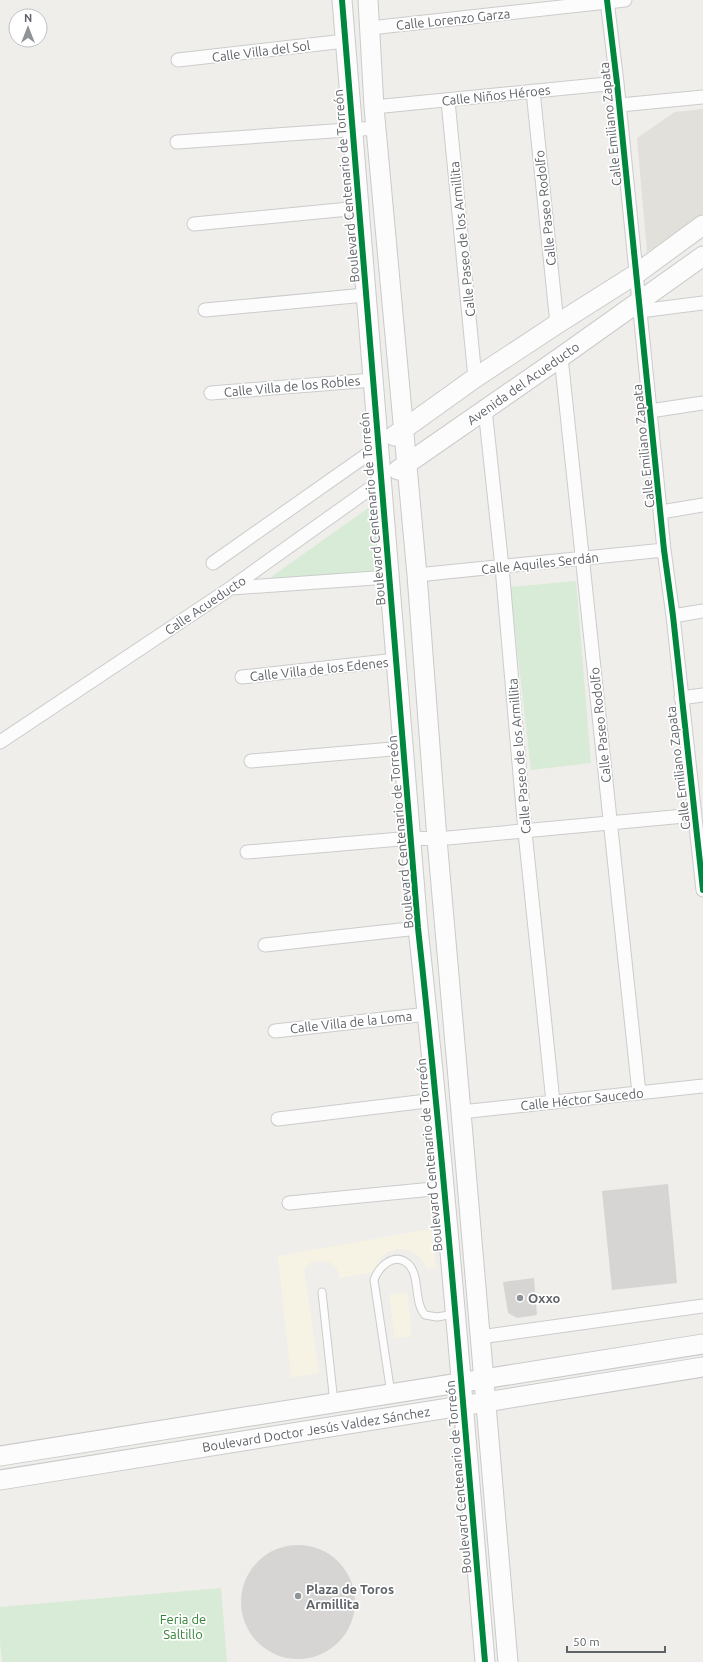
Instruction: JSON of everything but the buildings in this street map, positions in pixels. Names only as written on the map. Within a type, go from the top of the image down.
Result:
[{"type":"street","name":"Boulevard Centenario de Torreón","points":[[342,0],[365,296],[404,748],[423,838],[462,1112],[508,1662]]},
{"type":"street","name":"Boulevard Centenario de Torreón","points":[[368,0],[374,107],[417,575],[423,838],[418,928],[428,1014],[485,1662]]},
{"type":"street","points":[[608,1],[625,0]]},
{"type":"street","name":"Calle Lorenzo Garza","points":[[370,28],[608,1]]},
{"type":"street","name":"Calle Emiliano Zapata","points":[[608,1],[620,105],[664,550],[673,616],[681,698],[697,781],[695,815],[703,890]]},
{"type":"street","name":"Calle Villa del Sol","points":[[178,60],[345,41]]},
{"type":"street","name":"Calle Niños Héroes","points":[[374,107],[448,101],[617,83]]},
{"type":"street","name":"Calle Paseo Rodolfo","points":[[533,91],[557,324]]},
{"type":"street","points":[[620,105],[703,97]]},
{"type":"street","name":"Calle Paseo de los Armillita","points":[[448,101],[475,378]]},
{"type":"street","points":[[177,142],[376,128]]},
{"type":"street","points":[[194,224],[358,208]]},
{"type":"street","points":[[213,564],[378,447],[403,431],[475,378],[636,274],[703,225]]},
{"type":"street","name":"Avenida del Acueducto","points":[[406,464],[485,409],[640,306],[703,256]]},
{"type":"street","points":[[205,310],[365,296]]},
{"type":"street","points":[[640,306],[703,303]]},
{"type":"street","name":"Calle Paseo Rodolfo","points":[[561,358],[638,1093]]},
{"type":"street","name":"Calle Villa de los Robles","points":[[211,393],[373,380]]},
{"type":"street","points":[[650,412],[703,403]]},
{"type":"street","name":"Calle Paseo de los Armillita","points":[[485,409],[502,567],[525,832],[553,1102]]},
{"type":"street","name":"Calle Acueducto","points":[[0,742],[231,588],[406,464]]},
{"type":"street","points":[[661,512],[703,505]]},
{"type":"street","name":"Calle Aquiles Serdán","points":[[417,575],[664,550]]},
{"type":"street","points":[[231,588],[389,577]]},
{"type":"street","points":[[673,616],[703,611]]},
{"type":"street","points":[[397,666],[407,676],[423,838]]},
{"type":"street","name":"Calle Villa de los Edenes","points":[[242,677],[397,666]]},
{"type":"street","points":[[681,698],[703,695]]},
{"type":"street","points":[[251,761],[404,748]]},
{"type":"street","points":[[247,852],[423,838],[525,832],[695,815]]},
{"type":"street","points":[[265,945],[418,928]]},
{"type":"street","name":"Calle Villa de la Loma","points":[[275,1031],[428,1014]]},
{"type":"street","name":"Calle Héctor Saucedo","points":[[462,1112],[703,1086]]},
{"type":"street","points":[[278,1119],[435,1100]]},
{"type":"street","points":[[289,1203],[443,1188]]},
{"type":"street","points":[[480,1338],[703,1306]]},
{"type":"street","name":"Boulevard Doctor Jesús Valdez Sánchez","points":[[0,1456],[703,1344]]},
{"type":"street","name":"Boulevard Doctor Jesús Valdez Sánchez","points":[[0,1480],[703,1367]]},
{"type":"lane","points":[[391,1394],[374,1280],[380,1268],[393,1260],[400,1260],[407,1263],[412,1269],[419,1306],[425,1315],[437,1317],[455,1314]]},
{"type":"lane","points":[[322,1292],[334,1403]]},
{"type":"shaded area","points":[[703,109],[703,215],[647,252],[637,138],[675,112]]},
{"type":"shaded area","points":[[431,1229],[436,1268],[427,1268],[420,1258],[409,1250],[397,1249],[387,1252],[380,1260],[375,1272],[340,1278],[337,1269],[328,1261],[311,1262],[304,1269],[319,1373],[291,1378],[278,1256]]},
{"type":"shaded area","points":[[408,1293],[411,1337],[394,1338],[390,1294]]},
{"type":"green space","points":[[371,506],[379,573],[276,581],[271,577]]},
{"type":"green space","points":[[576,581],[591,763],[531,770],[510,587]]},
{"type":"green space","name":"Feria de Saltillo","points":[[221,1588],[227,1662],[2,1662],[0,1643],[0,1607]]},
{"type":"cycle path","points":[[342,0],[418,928],[446,1203],[485,1662]]},
{"type":"cycle path","points":[[607,0],[617,83],[664,550],[673,616],[703,890]]},
{"type":"place","name":"Oxxo","points":[[520,1298]]},
{"type":"place","name":"Plaza de Toros Armillita","points":[[298,1596]]}]
